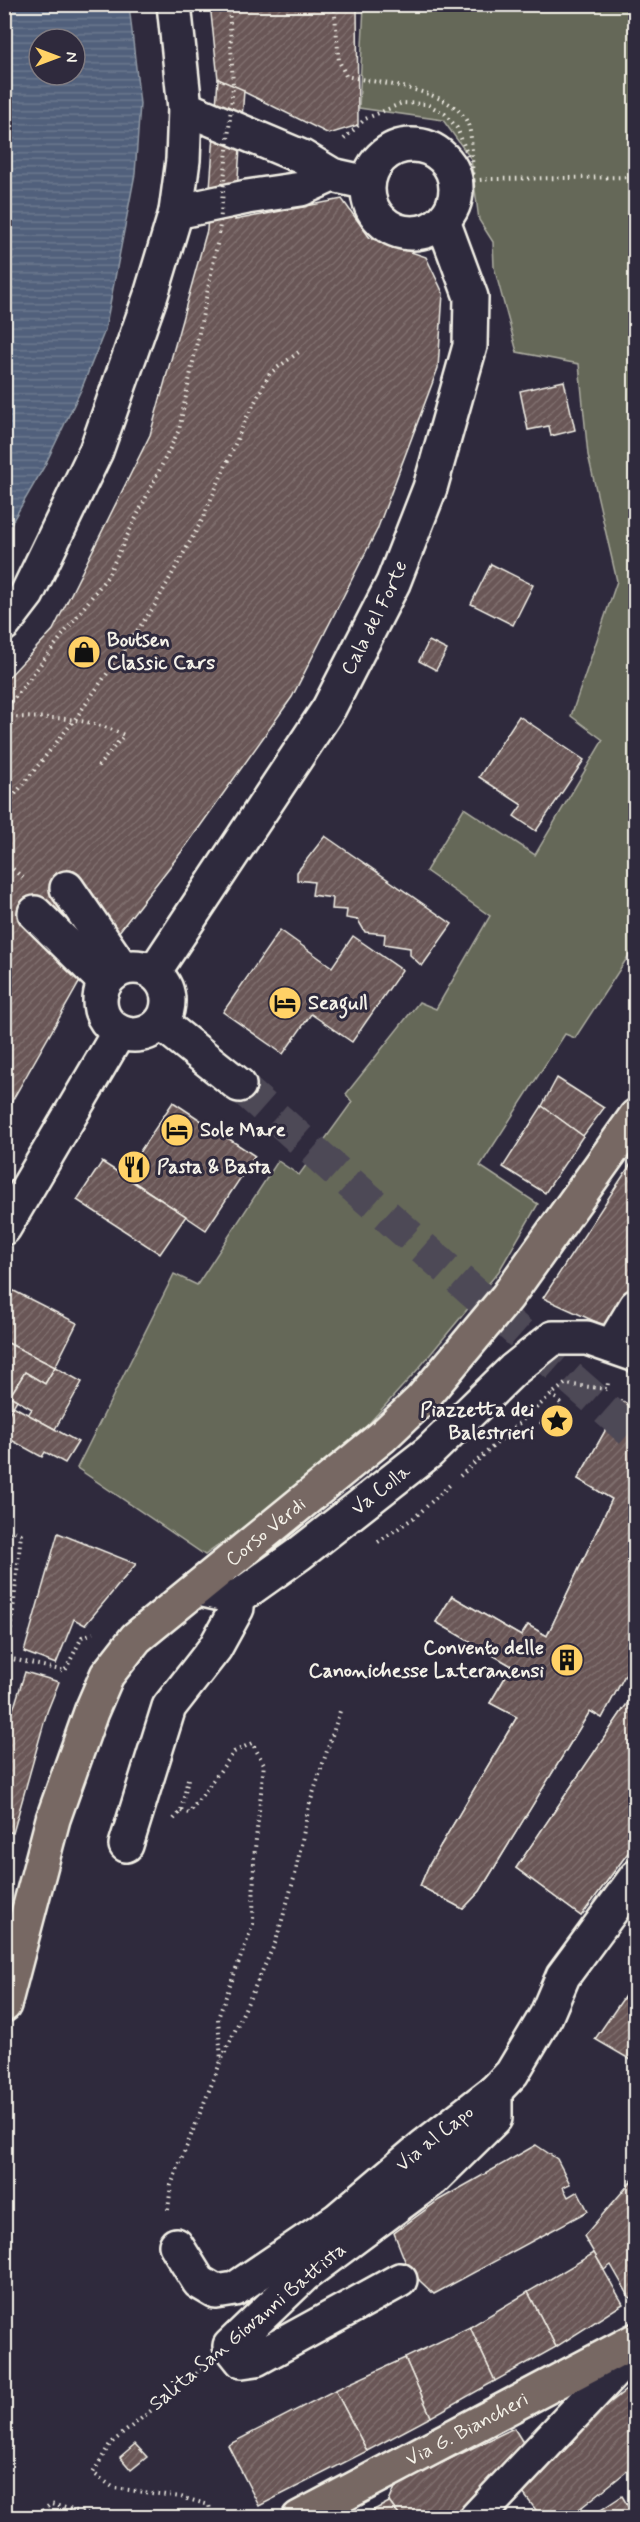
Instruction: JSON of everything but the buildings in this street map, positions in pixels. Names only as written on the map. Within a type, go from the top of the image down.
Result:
[{"type":"main road","name":"Corso Verdi","points":[[4,2005],[53,1818],[91,1712],[107,1675],[136,1638],[382,1437],[421,1400],[507,1297],[636,1116]]},
{"type":"main road","name":"Via G. Biancheri","points":[[299,2517],[636,2340]]},
{"type":"street","points":[[4,624],[27,594],[96,451],[151,296],[176,212],[183,160],[184,108],[174,4]]},
{"type":"street","points":[[184,108],[303,157],[332,175],[368,183]]},
{"type":"street","points":[[405,145],[418,145],[438,153],[468,183],[456,197],[452,210],[443,221],[432,229],[418,233],[405,233],[392,229],[372,210],[368,197],[368,183],[372,170],[380,158],[391,150],[405,145]]},
{"type":"street","points":[[176,212],[247,197],[301,189],[332,175]]},
{"type":"street","name":"Cala del Forte","points":[[154,972],[329,708],[393,582],[430,488],[470,346],[471,297],[443,221]]},
{"type":"street","points":[[67,888],[113,975]]},
{"type":"street","points":[[35,913],[113,975]]},
{"type":"street","points":[[133,966],[144,967],[154,972],[167,989],[169,1000],[167,1012],[161,1023],[141,1034],[129,1035],[119,1032],[102,1015],[100,992],[113,975],[133,966]]},
{"type":"street","points":[[161,1023],[239,1085]]},
{"type":"street","points":[[4,1228],[119,1032]]},
{"type":"street","points":[[624,1351],[636,1306]]},
{"type":"street","name":"Va Colla","points":[[237,1598],[299,1554],[429,1452],[513,1370],[553,1338],[586,1338],[624,1351]]},
{"type":"street","points":[[126,1845],[169,1707],[215,1648],[237,1608],[237,1598],[198,1589]]},
{"type":"street","name":"Via al Capo","points":[[176,2245],[198,2282],[216,2292],[235,2289],[337,2220],[449,2126],[495,2091],[512,2073],[546,2016],[563,1976],[636,1877]]},
{"type":"street","name":"Salita San Giovanni Battista","points":[[230,2346],[304,2275],[433,2179],[495,2118],[495,2091]]},
{"type":"street","points":[[230,2346],[242,2361],[256,2359],[399,2280]]},
{"type":"street","points":[[476,2517],[636,2348]]},
{"type":"path","points":[[4,712],[107,577],[179,430],[219,234],[233,86],[229,4]]},
{"type":"path","points":[[334,4],[339,61],[346,76],[415,89],[442,99],[459,110],[469,125],[468,183]]},
{"type":"path","points":[[225,93],[235,99]]},
{"type":"path","points":[[343,141],[365,119],[402,103],[427,104],[444,114],[457,128],[468,183]]},
{"type":"path","points":[[468,183],[636,177]]},
{"type":"path","points":[[4,808],[75,718],[160,595],[202,520],[246,418],[270,373],[299,352]]},
{"type":"path","points":[[4,717],[75,718],[110,728],[124,735],[94,770]]},
{"type":"path","points":[[377,1542],[415,1517],[565,1384],[607,1389],[624,1351]]},
{"type":"path","points":[[550,1423],[562,1405],[552,1394]]},
{"type":"path","points":[[4,1535],[12,1530],[21,1534],[8,1658],[65,1671],[82,1637],[98,1631],[136,1638]]},
{"type":"path","points":[[176,2245],[167,2223],[171,2185],[221,2061],[276,1941],[295,1875],[309,1806],[340,1708]]},
{"type":"path","points":[[181,1811],[189,1813],[234,1752],[252,1743],[264,1764],[254,1858],[253,1924],[218,2018],[221,2061]]},
{"type":"path","points":[[168,1826],[181,1811],[190,1768]]},
{"type":"path","name":"Salita San Giovanni Battista","points":[[212,2517],[209,2505],[181,2497],[114,2488],[93,2474],[110,2444],[230,2346]]},
{"type":"path","points":[[33,2517],[51,2504],[102,2517]]},
{"type":"green space","points":[[364,5],[635,5],[635,946],[575,1038],[565,1034],[480,1166],[538,1204],[499,1271],[419,1368],[334,1462],[205,1555],[77,1468],[174,1274],[197,1285],[278,1161],[299,1175],[352,1102],[346,1094],[419,1002],[436,1009],[490,916],[426,871],[464,808],[535,855],[603,740],[571,716],[617,581],[588,455],[579,364],[517,352],[494,267],[493,242],[479,220],[471,159],[443,120],[359,108]]},
{"type":"water","points":[[5,4],[129,5],[140,104],[135,174],[105,330],[81,390],[44,467],[5,534]]},
{"type":"tunnel","points":[[239,1085],[636,1436]]},
{"type":"place","name":"Boutsen Classic Cars","points":[[84,652]]},
{"type":"place","name":"Seagull","points":[[285,1003]]},
{"type":"place","name":"Sole Mare","points":[[177,1130]]},
{"type":"place","name":"Pasta & Basta","points":[[134,1167]]},
{"type":"place","name":"Piazzetta dei Balestrieri","points":[[557,1421]]},
{"type":"place","name":"Convento delle Canonichesse Lateranensi","points":[[567,1660]]}]
